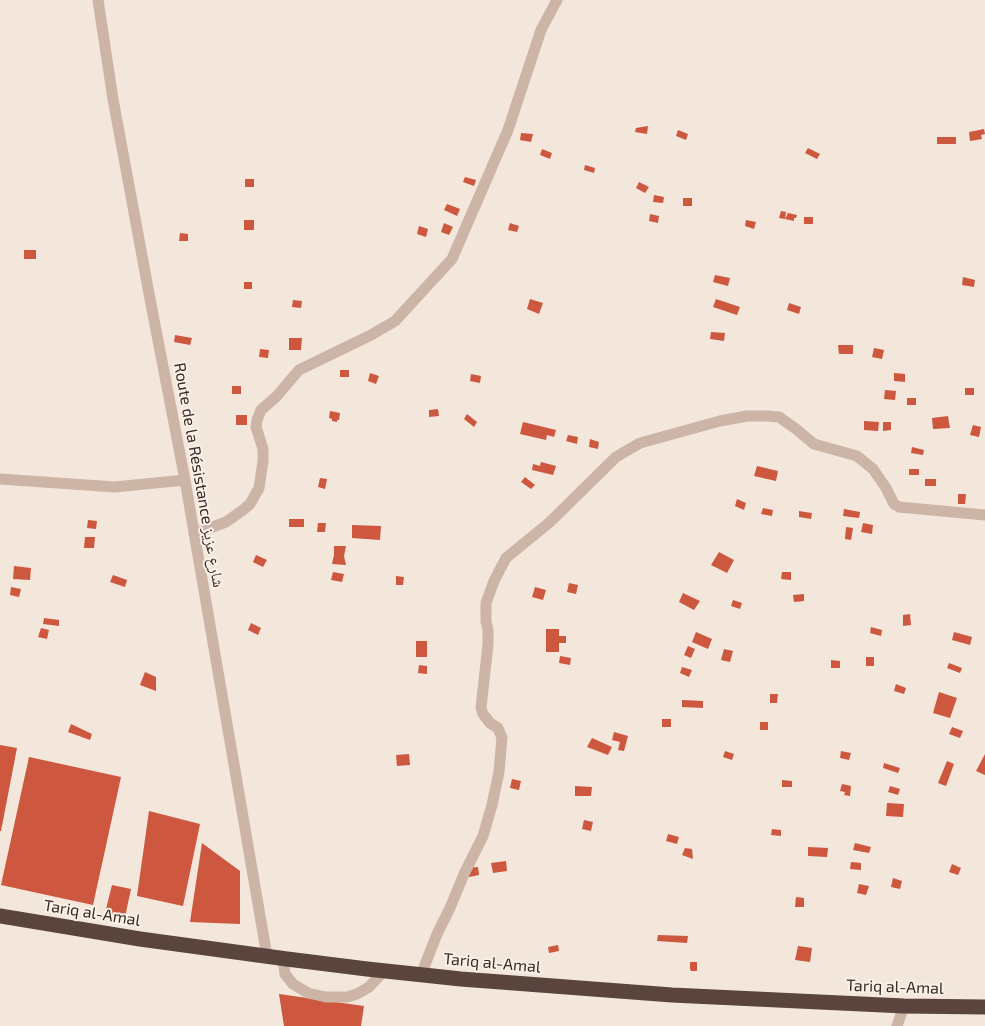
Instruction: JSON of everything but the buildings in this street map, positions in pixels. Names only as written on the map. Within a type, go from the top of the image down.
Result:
[{"type":"highway","name":"Tariq al-Amal","points":[[0,916],[140,939],[283,959],[421,975],[672,995],[985,1008]]},
{"type":"street","name":"Route de la Résistance شارع عزيز","points":[[98,0],[113,99],[185,480],[267,956]]},
{"type":"street","points":[[194,534],[226,522],[243,510],[250,504],[259,488],[264,461],[263,449],[256,427],[261,410],[276,397],[299,370],[394,321],[452,259],[508,130],[541,30],[558,0]]},
{"type":"street","points":[[421,975],[464,874],[484,836],[499,772],[502,738],[498,728],[490,723],[481,708],[488,644],[486,603],[494,580],[506,558],[550,522],[616,457],[640,443],[720,421],[747,416],[779,417],[796,428],[814,444],[857,456],[873,469],[894,504],[899,507],[985,515]]},
{"type":"street","points":[[0,479],[115,487],[185,480]]},
{"type":"street","points":[[283,959],[285,974],[293,984],[308,993],[326,997],[347,997],[357,994],[370,987],[384,971]]},
{"type":"street","points":[[897,1026],[904,1006]]}]
